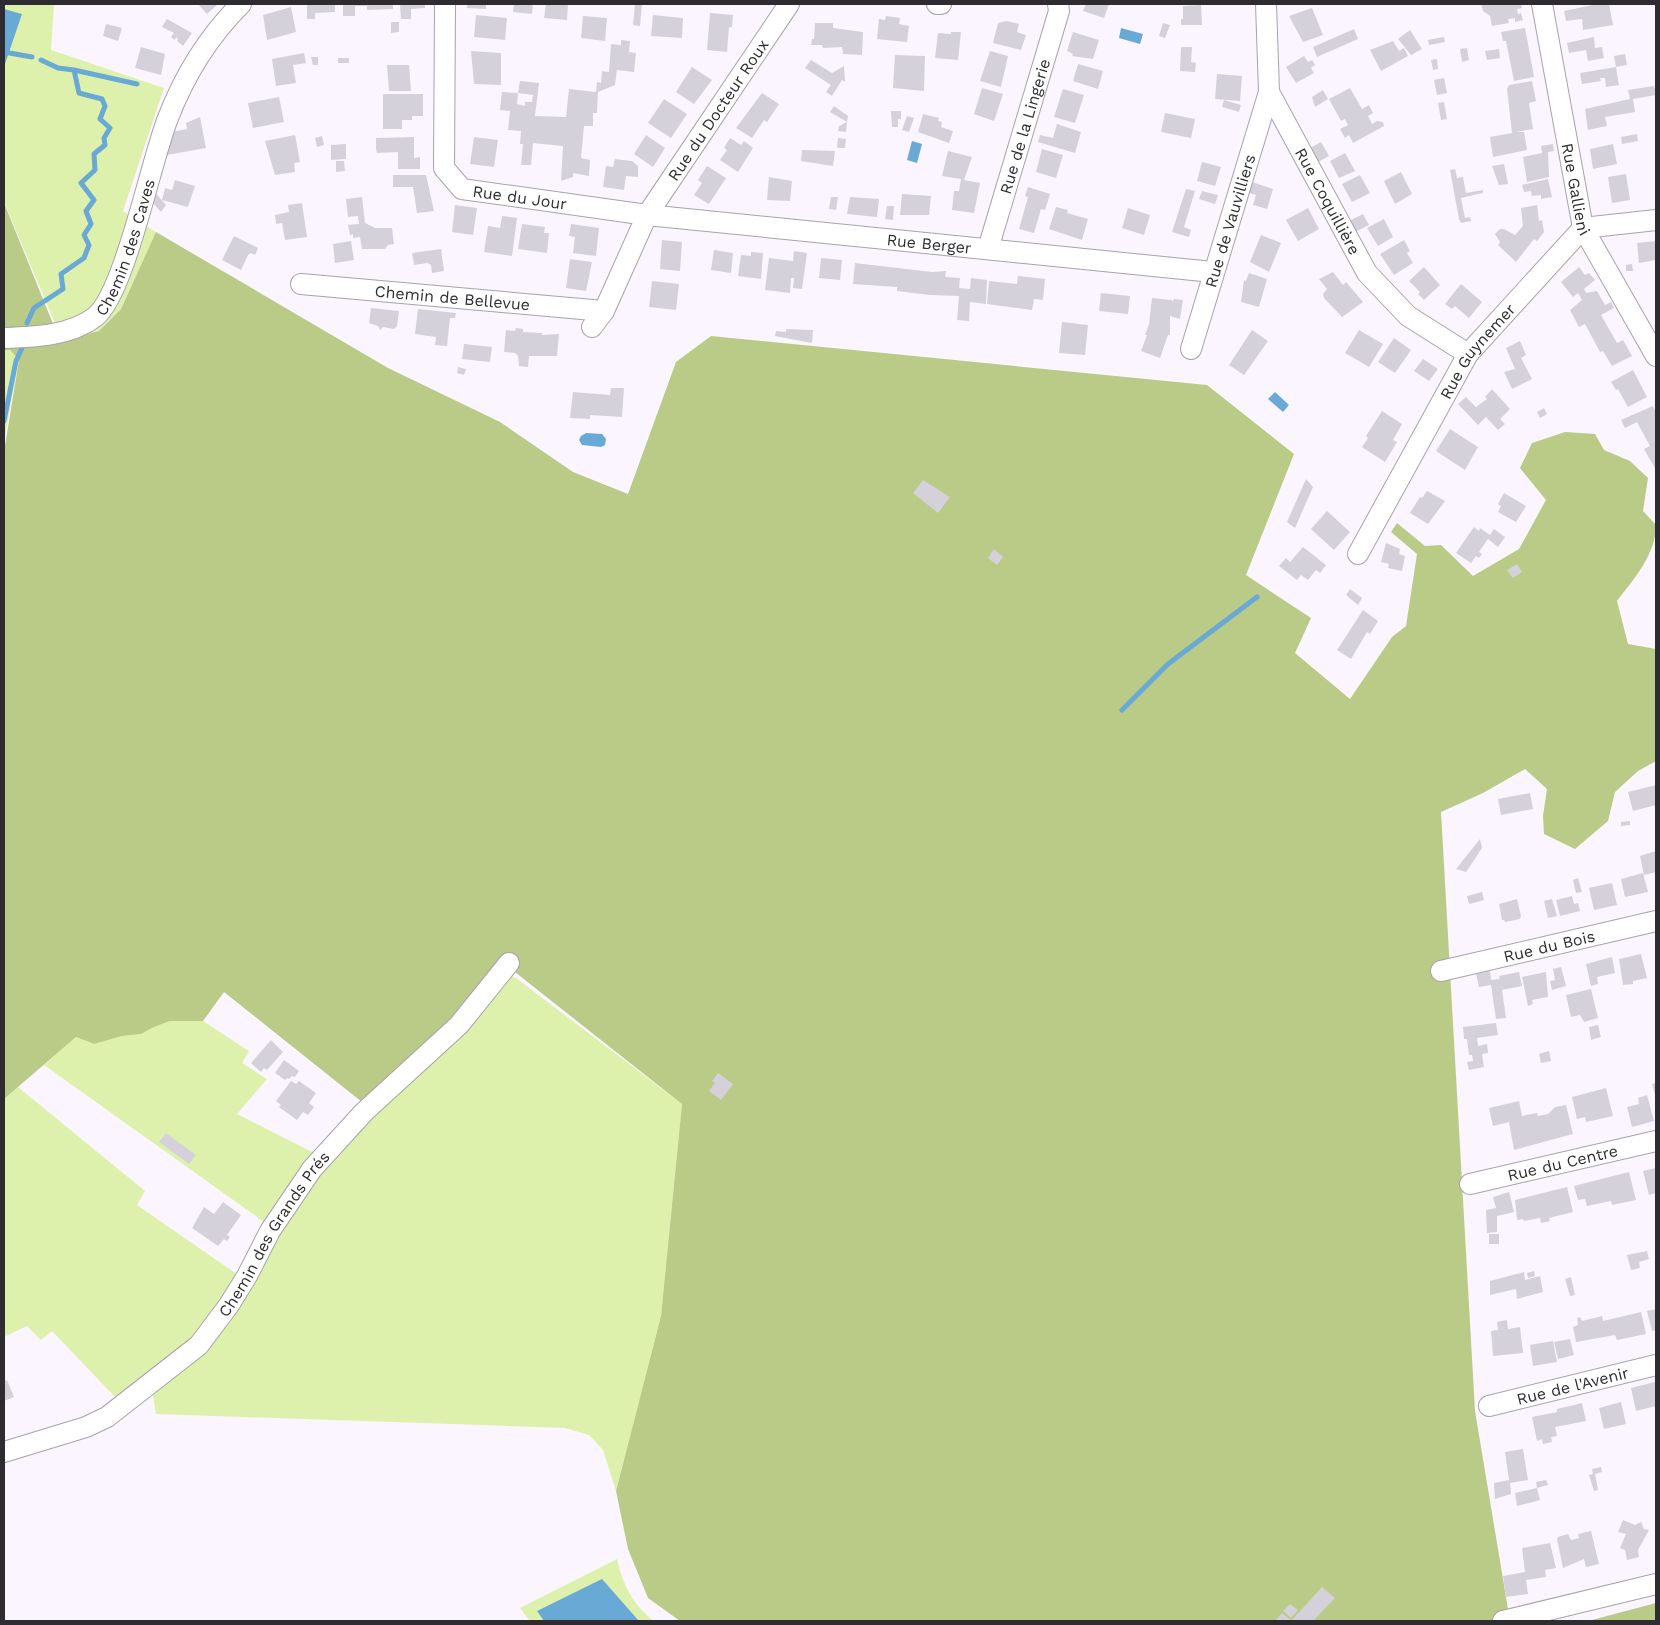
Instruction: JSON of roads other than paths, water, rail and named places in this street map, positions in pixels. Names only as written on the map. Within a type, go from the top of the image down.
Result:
[{"type":"street","name":"Chemin des Caves","points":[[4,338],[76,329],[97,315],[112,293],[167,120],[182,85],[218,27],[241,4]]},
{"type":"street","name":"Rue du Jour","points":[[445,4],[444,168],[462,189],[647,215]]},
{"type":"street","name":"Rue du Docteur Roux","points":[[598,319],[647,215],[789,4]]},
{"type":"street","name":"Rue de la Lingerie","points":[[988,249],[1059,12],[1058,4]]},
{"type":"street","name":"Rue Coquillière","points":[[1266,4],[1269,92],[1367,273],[1408,316],[1468,354]]},
{"type":"street","name":"Rue Gallieni","points":[[1542,4],[1583,228],[1656,356]]},
{"type":"street","name":"Rue de Vauvilliers","points":[[1191,349],[1269,92]]},
{"type":"street","name":"Rue Berger","points":[[647,215],[1213,272]]},
{"type":"street","points":[[1583,228],[1656,220]]},
{"type":"street","name":"Rue Guynemer","points":[[1358,554],[1468,354],[1583,228]]},
{"type":"street","name":"Chemin de Bellevue","points":[[301,284],[598,319]]},
{"type":"street","name":"Rue du Bois","points":[[1441,971],[1656,921]]},
{"type":"street","name":"Chemin des Grands Prés","points":[[4,1452],[86,1428],[107,1417],[199,1345],[229,1306],[270,1231],[312,1169],[364,1112],[459,1025],[509,963]]},
{"type":"street","name":"Rue du Centre","points":[[1470,1184],[1656,1141]]},
{"type":"street","name":"Rue de l'Avenir","points":[[1489,1406],[1656,1365]]},
{"type":"street","points":[[1503,1621],[1656,1584]]},
{"type":"water","points":[[4,9],[22,14],[4,67]]},
{"type":"water","points":[[1121,28],[1143,34],[1140,44],[1119,38]]},
{"type":"water","points":[[912,141],[922,144],[917,163],[907,160]]},
{"type":"water","points":[[1275,392],[1289,405],[1283,412],[1268,399]]},
{"type":"water","points":[[586,433],[602,434],[606,439],[605,445],[601,447],[582,445],[579,440]]},
{"type":"water","points":[[602,1579],[639,1621],[544,1621],[537,1611]]},
{"type":"waterway","points":[[4,52],[32,57]]},
{"type":"waterway","points":[[27,323],[34,308],[63,289],[61,274],[84,258],[89,245],[84,235],[91,224],[86,211],[94,200],[81,183],[95,170],[94,154],[105,145],[104,138],[110,128],[100,119],[105,106],[102,99],[79,93],[74,70],[58,68],[41,60]]},
{"type":"waterway","points":[[74,70],[137,84]]},
{"type":"waterway","points":[[4,421],[16,361],[22,348]]},
{"type":"waterway","points":[[1122,710],[1168,664],[1257,597]]}]
